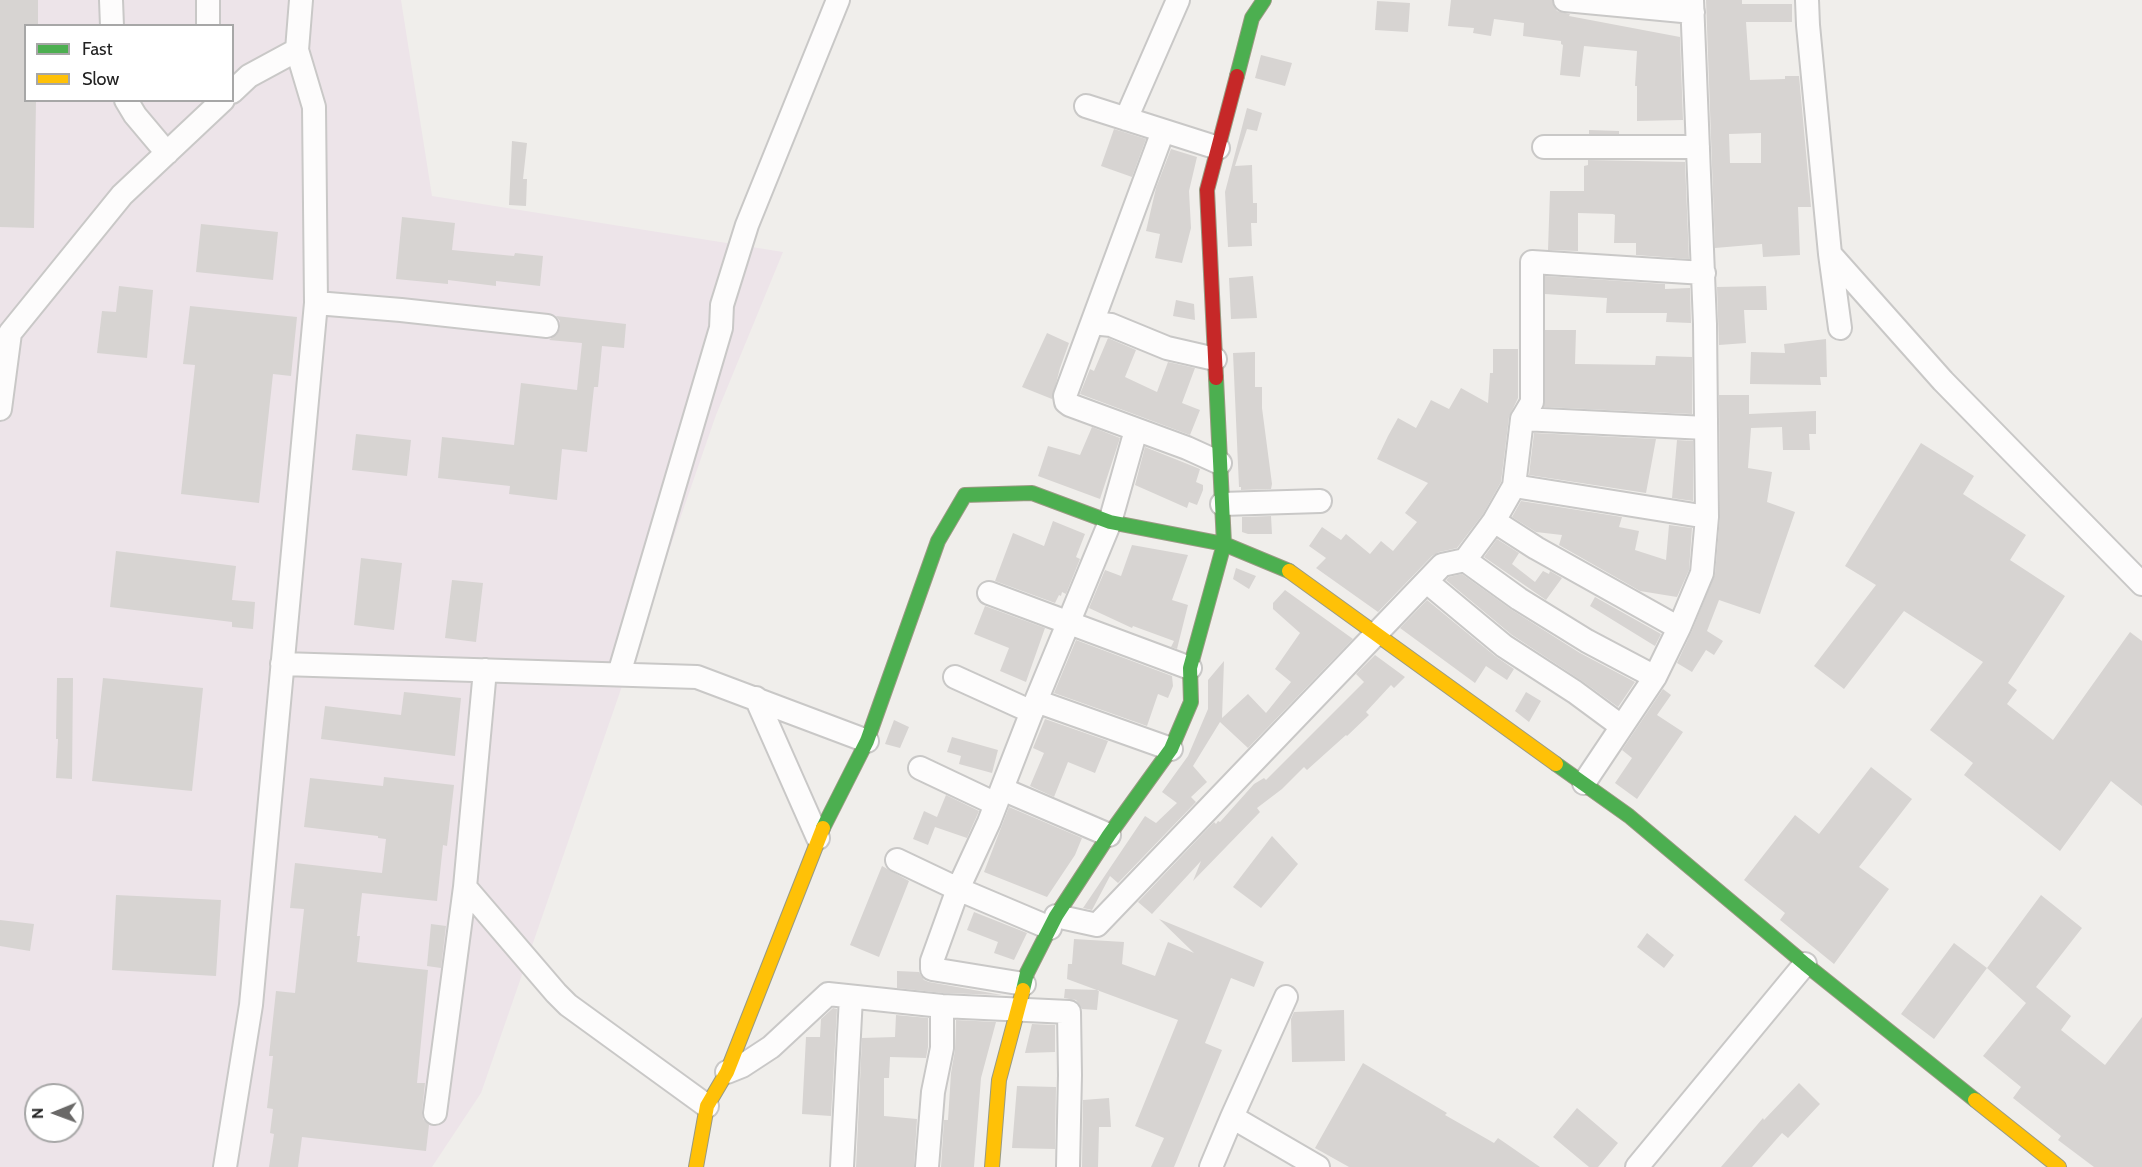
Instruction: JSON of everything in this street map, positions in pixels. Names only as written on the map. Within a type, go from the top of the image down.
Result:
[{"type":"street","points":[[111,0],[112,24]]},
{"type":"street","points":[[208,0],[208,24]]},
{"type":"street","points":[[225,1167],[250,1005],[316,303],[314,107],[297,50],[301,0]]},
{"type":"street","points":[[619,674],[721,328],[722,306],[747,225],[838,0]]},
{"type":"street","points":[[1126,118],[1178,0]]},
{"type":"street","points":[[992,1167],[999,1080],[1024,984],[1053,922],[1109,835],[1170,749],[1191,702],[1190,668],[1224,544],[1207,190],[1252,18],[1264,0]]},
{"type":"street","points":[[1564,0],[1692,6],[1704,273],[1707,517],[1702,573],[1655,677],[1584,783]]},
{"type":"street","points":[[1807,0],[1830,254],[1840,328]]},
{"type":"street","points":[[234,90],[249,76],[297,50]]},
{"type":"street","points":[[127,102],[135,116],[167,153]]},
{"type":"street","points":[[0,409],[10,333],[122,195],[221,102]]},
{"type":"street","points":[[1086,106],[1218,148]]},
{"type":"street","points":[[1163,131],[1065,396],[1066,402],[1220,463]]},
{"type":"street","points":[[1544,147],[1698,147]]},
{"type":"street","points":[[1830,254],[1942,381],[2142,584]]},
{"type":"street","points":[[897,860],[958,889],[1053,922],[1097,925],[1442,565],[1465,560],[1494,520],[1514,486],[1522,420],[1532,402],[1532,262],[1704,273]]},
{"type":"street","points":[[316,303],[547,326]]},
{"type":"street","points":[[1092,323],[1112,325],[1167,348],[1215,359]]},
{"type":"street","points":[[1522,420],[1706,428]]},
{"type":"street","points":[[1024,984],[932,969],[934,951],[1110,522],[1136,430]]},
{"type":"street","points":[[1514,486],[1707,517]]},
{"type":"street","points":[[696,1167],[707,1106],[727,1072],[818,838],[867,741],[938,541],[965,495],[1032,493],[1110,522],[1224,544],[1287,569],[1629,816],[1805,964],[2059,1167]]},
{"type":"street","points":[[1222,504],[1320,501]]},
{"type":"street","points":[[1494,520],[1536,548],[1679,628]]},
{"type":"street","points":[[1465,560],[1587,641],[1655,677]]},
{"type":"street","points":[[1427,582],[1504,646],[1575,692],[1621,726]]},
{"type":"street","points":[[989,593],[1190,668]]},
{"type":"street","points":[[282,664],[697,677],[867,741]]},
{"type":"street","points":[[435,1113],[465,887],[485,670]]},
{"type":"street","points":[[955,677],[1034,706],[1170,749]]},
{"type":"street","points":[[756,698],[818,838]]},
{"type":"street","points":[[920,768],[1109,835]]},
{"type":"street","points":[[465,887],[568,1005],[707,1106]]},
{"type":"street","points":[[1637,1167],[1805,964]]},
{"type":"street","points":[[727,1072],[742,1066],[771,1047],[828,994],[942,1006],[1069,1012],[1068,1167]]},
{"type":"street","points":[[842,1167],[851,997]]},
{"type":"street","points":[[1211,1167],[1286,998]]},
{"type":"street","points":[[927,1167],[933,1092],[942,1048],[942,1006]]},
{"type":"street","points":[[1232,1117],[1318,1167]]},
{"type":"shaded area","points":[[0,0],[401,0],[432,196],[783,252],[716,415],[481,1093],[432,1167],[0,1167]]},
{"type":"building","points":[[0,0],[38,0],[38,24],[24,24],[24,102],[36,102],[34,228],[0,227]]},
{"type":"building","points":[[1451,0],[1552,0],[1557,11],[1570,14],[1569,16],[1680,37],[1683,120],[1637,121],[1637,86],[1635,86],[1637,51],[1584,46],[1580,77],[1560,75],[1563,45],[1561,41],[1523,36],[1524,23],[1494,19],[1491,36],[1473,33],[1474,28],[1448,26]]},
{"type":"building","points":[[1706,0],[1742,0],[1742,4],[1792,4],[1792,22],[1746,22],[1750,80],[1785,79],[1785,76],[1799,76],[1811,207],[1798,207],[1800,255],[1763,257],[1762,244],[1715,248]],"holes":[[[1761,133],[1761,163],[1730,163],[1729,134]]]},
{"type":"building","points":[[1377,1],[1410,3],[1408,32],[1375,30]]},
{"type":"building","points":[[1261,55],[1292,63],[1285,86],[1255,78]]},
{"type":"building","points":[[1247,108],[1262,113],[1257,131],[1247,129],[1235,166],[1252,165],[1253,203],[1257,203],[1257,223],[1251,223],[1252,246],[1228,247],[1225,192]]},
{"type":"building","points":[[1114,129],[1146,139],[1132,177],[1101,166]]},
{"type":"building","points":[[1589,130],[1619,131],[1619,134],[1589,134]]},
{"type":"building","points":[[512,141],[527,143],[523,179],[527,179],[526,206],[509,205]]},
{"type":"building","points":[[1171,149],[1197,157],[1189,191],[1191,228],[1182,263],[1155,258],[1160,234],[1146,231],[1156,188]]},
{"type":"building","points":[[1588,160],[1685,162],[1689,259],[1636,255],[1636,243],[1614,243],[1615,215],[1613,214],[1578,213],[1578,251],[1548,250],[1550,191],[1584,191],[1584,166],[1588,165]]},
{"type":"building","points":[[402,217],[455,223],[452,250],[514,256],[515,253],[543,256],[540,286],[496,281],[496,286],[448,280],[448,284],[396,279]]},
{"type":"building","points":[[201,224],[278,232],[273,280],[196,272]]},
{"type":"building","points":[[1253,276],[1257,318],[1231,319],[1229,278]]},
{"type":"building","points":[[1545,276],[1665,284],[1665,289],[1690,288],[1691,323],[1666,322],[1667,313],[1606,313],[1607,298],[1545,294]]},
{"type":"building","points":[[119,286],[153,290],[147,358],[97,353],[102,311],[116,312]]},
{"type":"building","points":[[1766,286],[1767,310],[1744,310],[1746,343],[1719,345],[1717,287]]},
{"type":"building","points":[[1176,300],[1194,304],[1195,320],[1173,316]]},
{"type":"building","points":[[190,306],[297,317],[291,376],[273,374],[259,503],[181,494],[195,365],[183,364]]},
{"type":"building","points":[[556,316],[626,324],[624,348],[602,346],[598,387],[594,387],[587,452],[562,449],[557,500],[509,494],[510,486],[438,478],[442,437],[514,445],[521,383],[577,390],[582,343],[549,340],[557,334],[560,328],[560,321]]},
{"type":"building","points":[[1545,330],[1576,330],[1575,364],[1655,365],[1656,356],[1692,357],[1692,414],[1544,407]]},
{"type":"building","points":[[1047,333],[1069,343],[1052,399],[1022,387]]},
{"type":"building","points":[[1108,338],[1136,350],[1125,377],[1157,392],[1168,362],[1195,368],[1182,403],[1200,410],[1190,435],[1080,394],[1090,369],[1094,371]]},
{"type":"building","points":[[1826,339],[1827,377],[1820,377],[1821,385],[1750,384],[1751,352],[1785,353],[1784,344]]},
{"type":"building","points":[[1493,349],[1518,349],[1518,398],[1509,417],[1501,482],[1483,514],[1457,548],[1432,556],[1378,612],[1316,568],[1326,558],[1309,546],[1322,527],[1341,540],[1346,534],[1370,554],[1381,541],[1393,551],[1417,522],[1405,513],[1428,483],[1377,459],[1388,436],[1398,418],[1416,428],[1431,400],[1449,409],[1461,388],[1488,403],[1490,373],[1493,373]]},
{"type":"building","points":[[1255,352],[1255,387],[1262,387],[1262,408],[1272,484],[1271,489],[1241,490],[1239,487],[1233,353]]},
{"type":"building","points":[[1719,395],[1749,395],[1749,414],[1816,411],[1816,434],[1809,434],[1810,450],[1783,450],[1782,427],[1751,428],[1748,468],[1772,472],[1767,502],[1795,512],[1760,614],[1719,600],[1707,631],[1723,641],[1714,655],[1706,650],[1692,672],[1677,663],[1715,574],[1720,517]]},
{"type":"building","points":[[1092,427],[1120,438],[1100,499],[1038,476],[1048,446],[1080,455]]},
{"type":"building","points":[[1534,433],[1656,439],[1646,493],[1529,475]]},
{"type":"building","points":[[356,434],[411,440],[407,476],[352,470]]},
{"type":"building","points":[[1677,440],[1693,441],[1693,501],[1672,498]]},
{"type":"building","points":[[1921,443],[1974,476],[1963,494],[2026,535],[2010,560],[2065,596],[2008,683],[2017,690],[2007,704],[2053,740],[2130,632],[2142,641],[2142,806],[2111,781],[2060,851],[1964,775],[1973,763],[1930,730],[1983,662],[1904,611],[1844,689],[1814,666],[1876,585],[1845,566]]},
{"type":"building","points":[[1145,447],[1200,469],[1196,482],[1203,485],[1203,490],[1197,505],[1189,502],[1187,508],[1135,485]]},
{"type":"building","points":[[1521,501],[1622,517],[1619,527],[1639,531],[1635,550],[1666,560],[1669,525],[1692,528],[1689,570],[1677,597],[1640,591],[1559,545],[1562,535],[1536,532],[1512,517]]},
{"type":"building","points":[[1271,516],[1272,534],[1242,532],[1242,517]]},
{"type":"building","points":[[1053,521],[1085,534],[1076,557],[1080,559],[1066,594],[1062,592],[1055,603],[995,581],[1013,533],[1044,546]]},
{"type":"building","points":[[1497,539],[1519,553],[1512,564],[1535,582],[1543,571],[1549,574],[1550,571],[1562,578],[1546,600],[1484,557]]},
{"type":"building","points":[[1132,545],[1188,555],[1172,600],[1188,605],[1177,649],[1171,647],[1174,641],[1133,626],[1132,628],[1089,608],[1105,570],[1121,576]]},
{"type":"building","points":[[116,551],[236,566],[232,600],[255,602],[253,629],[232,627],[232,622],[110,607]]},
{"type":"building","points":[[361,558],[402,563],[394,630],[354,625]]},
{"type":"building","points":[[1236,568],[1256,576],[1249,589],[1233,579]]},
{"type":"building","points":[[1462,574],[1512,610],[1580,653],[1635,682],[1618,707],[1512,635],[1446,580]]},
{"type":"building","points":[[452,580],[483,583],[476,642],[445,638]]},
{"type":"building","points":[[1285,590],[1353,639],[1248,748],[1220,722],[1193,766],[1207,782],[1191,797],[1196,802],[1118,883],[1110,876],[1092,910],[1083,908],[1145,816],[1156,823],[1177,803],[1162,792],[1188,756],[1208,709],[1208,680],[1224,661],[1222,718],[1248,694],[1266,713],[1291,682],[1275,669],[1300,633],[1273,609],[1273,603]]},
{"type":"building","points":[[1595,597],[1661,634],[1655,646],[1590,606]]},
{"type":"building","points":[[1427,600],[1514,669],[1507,680],[1486,666],[1475,683],[1400,628]]},
{"type":"building","points":[[985,606],[1045,628],[1026,682],[1000,671],[1009,648],[974,634]]},
{"type":"building","points":[[1076,640],[1172,676],[1173,686],[1168,698],[1158,694],[1147,726],[1054,693]]},
{"type":"building","points":[[1375,655],[1405,677],[1394,688],[1391,685],[1366,712],[1369,715],[1307,770],[1304,767],[1282,789],[1257,808],[1260,812],[1193,881],[1201,861],[1152,914],[1138,902],[1214,822],[1216,824],[1220,822],[1254,784],[1264,778],[1266,780],[1364,682],[1356,674]]},
{"type":"building","points":[[57,678],[73,678],[72,779],[56,778]]},
{"type":"building","points":[[103,678],[203,688],[192,791],[92,781]]},
{"type":"building","points":[[1663,689],[1671,695],[1657,715],[1683,732],[1637,799],[1615,783],[1632,758],[1622,750]]},
{"type":"building","points":[[404,692],[461,698],[455,756],[321,739],[325,706],[401,715]]},
{"type":"building","points":[[1526,692],[1541,701],[1529,722],[1515,711]]},
{"type":"building","points":[[1045,719],[1108,741],[1095,773],[1068,762],[1054,797],[1030,786],[1044,753],[1033,748]]},
{"type":"building","points":[[894,720],[909,727],[900,748],[885,744]]},
{"type":"building","points":[[952,737],[998,750],[992,773],[959,764],[961,756],[947,752]]},
{"type":"building","points":[[1871,767],[1912,799],[1859,867],[1889,889],[1834,964],[1780,920],[1785,913],[1744,880],[1795,815],[1819,834]]},
{"type":"building","points":[[384,777],[454,785],[447,846],[443,845],[437,901],[362,893],[357,936],[360,936],[357,962],[428,970],[417,1083],[425,1083],[422,1112],[423,1119],[429,1125],[426,1151],[302,1137],[298,1167],[269,1167],[274,1134],[270,1133],[273,1109],[267,1108],[273,1056],[269,1056],[276,991],[295,993],[304,909],[290,908],[295,863],[382,873],[386,839],[378,838],[378,836],[304,827],[310,778],[383,786]]},
{"type":"building","points":[[946,795],[979,811],[967,838],[935,827],[928,845],[913,839],[924,811],[937,817]]},
{"type":"building","points":[[1009,807],[1082,838],[1075,855],[1047,897],[984,872]]},
{"type":"building","points":[[1272,836],[1298,864],[1261,908],[1233,887]]},
{"type":"building","points":[[882,866],[909,881],[879,957],[850,945]]},
{"type":"building","points":[[116,895],[221,900],[216,976],[112,970]]},
{"type":"building","points":[[2041,895],[2082,928],[2036,987],[2071,1016],[2061,1030],[2105,1065],[2142,1017],[2142,1167],[2094,1167],[2058,1140],[2061,1136],[2013,1098],[2021,1087],[1983,1056],[2026,1003],[1987,968]]},
{"type":"building","points":[[974,912],[1027,933],[1014,960],[994,953],[998,942],[967,930]]},
{"type":"building","points":[[1159,919],[1264,962],[1254,987],[1231,978],[1205,1043],[1222,1050],[1174,1167],[1151,1167],[1164,1138],[1135,1126],[1178,1020],[1067,979],[1068,964],[1072,964],[1074,939],[1124,942],[1122,964],[1155,976],[1168,942],[1194,953]]},
{"type":"building","points":[[0,920],[34,924],[30,951],[0,946]]},
{"type":"building","points":[[431,924],[446,926],[441,968],[427,966]]},
{"type":"building","points":[[1647,933],[1674,955],[1664,968],[1637,947]]},
{"type":"building","points":[[1954,943],[1987,968],[1934,1039],[1901,1014]]},
{"type":"building","points":[[897,971],[919,972],[924,980],[929,982],[1002,995],[943,993],[897,988]]},
{"type":"building","points":[[1065,989],[1099,990],[1097,1010],[1082,1009],[1076,1000],[1064,998]]},
{"type":"building","points":[[833,1008],[837,1009],[831,1116],[802,1114],[806,1037],[820,1037],[821,1019]]},
{"type":"building","points":[[1344,1010],[1345,1061],[1292,1062],[1291,1019],[1294,1012]]},
{"type":"building","points":[[896,1015],[928,1018],[926,1058],[890,1057],[889,1078],[884,1078],[884,1116],[917,1119],[914,1167],[856,1167],[862,1038],[895,1037]]},
{"type":"building","points":[[956,1020],[996,1022],[981,1078],[974,1167],[941,1167],[944,1120],[948,1120]]},
{"type":"building","points":[[1032,1024],[1055,1025],[1055,1052],[1025,1053]]},
{"type":"building","points":[[1363,1063],[1494,1143],[1498,1138],[1540,1167],[1349,1167],[1315,1148]]},
{"type":"building","points":[[1799,1083],[1820,1104],[1788,1138],[1782,1133],[1752,1167],[1721,1167],[1763,1118],[1764,1120]]},
{"type":"building","points":[[1017,1086],[1056,1087],[1055,1149],[1012,1148]]},
{"type":"building","points":[[1109,1098],[1111,1127],[1099,1127],[1098,1167],[1082,1167],[1083,1100]]},
{"type":"building","points":[[1577,1108],[1618,1143],[1598,1167],[1589,1167],[1553,1137]]},
{"type":"traffic: fast","points":[[1237,76],[1252,18],[1264,0]]},
{"type":"traffic: fast","points":[[1023,990],[1027,973],[1056,916],[1109,835],[1171,749],[1191,702],[1190,668],[1224,544],[1216,378]]},
{"type":"traffic: fast","points":[[823,828],[867,741],[938,541],[965,495],[1032,493],[1110,522],[1224,544],[1289,571]]},
{"type":"traffic: fast","points":[[1556,764],[1629,816],[1805,964],[1975,1100]]},
{"type":"traffic: slow","points":[[1289,571],[1556,764]]},
{"type":"traffic: slow","points":[[696,1167],[707,1106],[727,1072],[823,828]]},
{"type":"traffic: slow","points":[[992,1167],[999,1080],[1023,990]]},
{"type":"traffic: slow","points":[[1975,1100],[2059,1167]]},
{"type":"traffic: jam","points":[[1216,378],[1207,190],[1237,76]]}]
